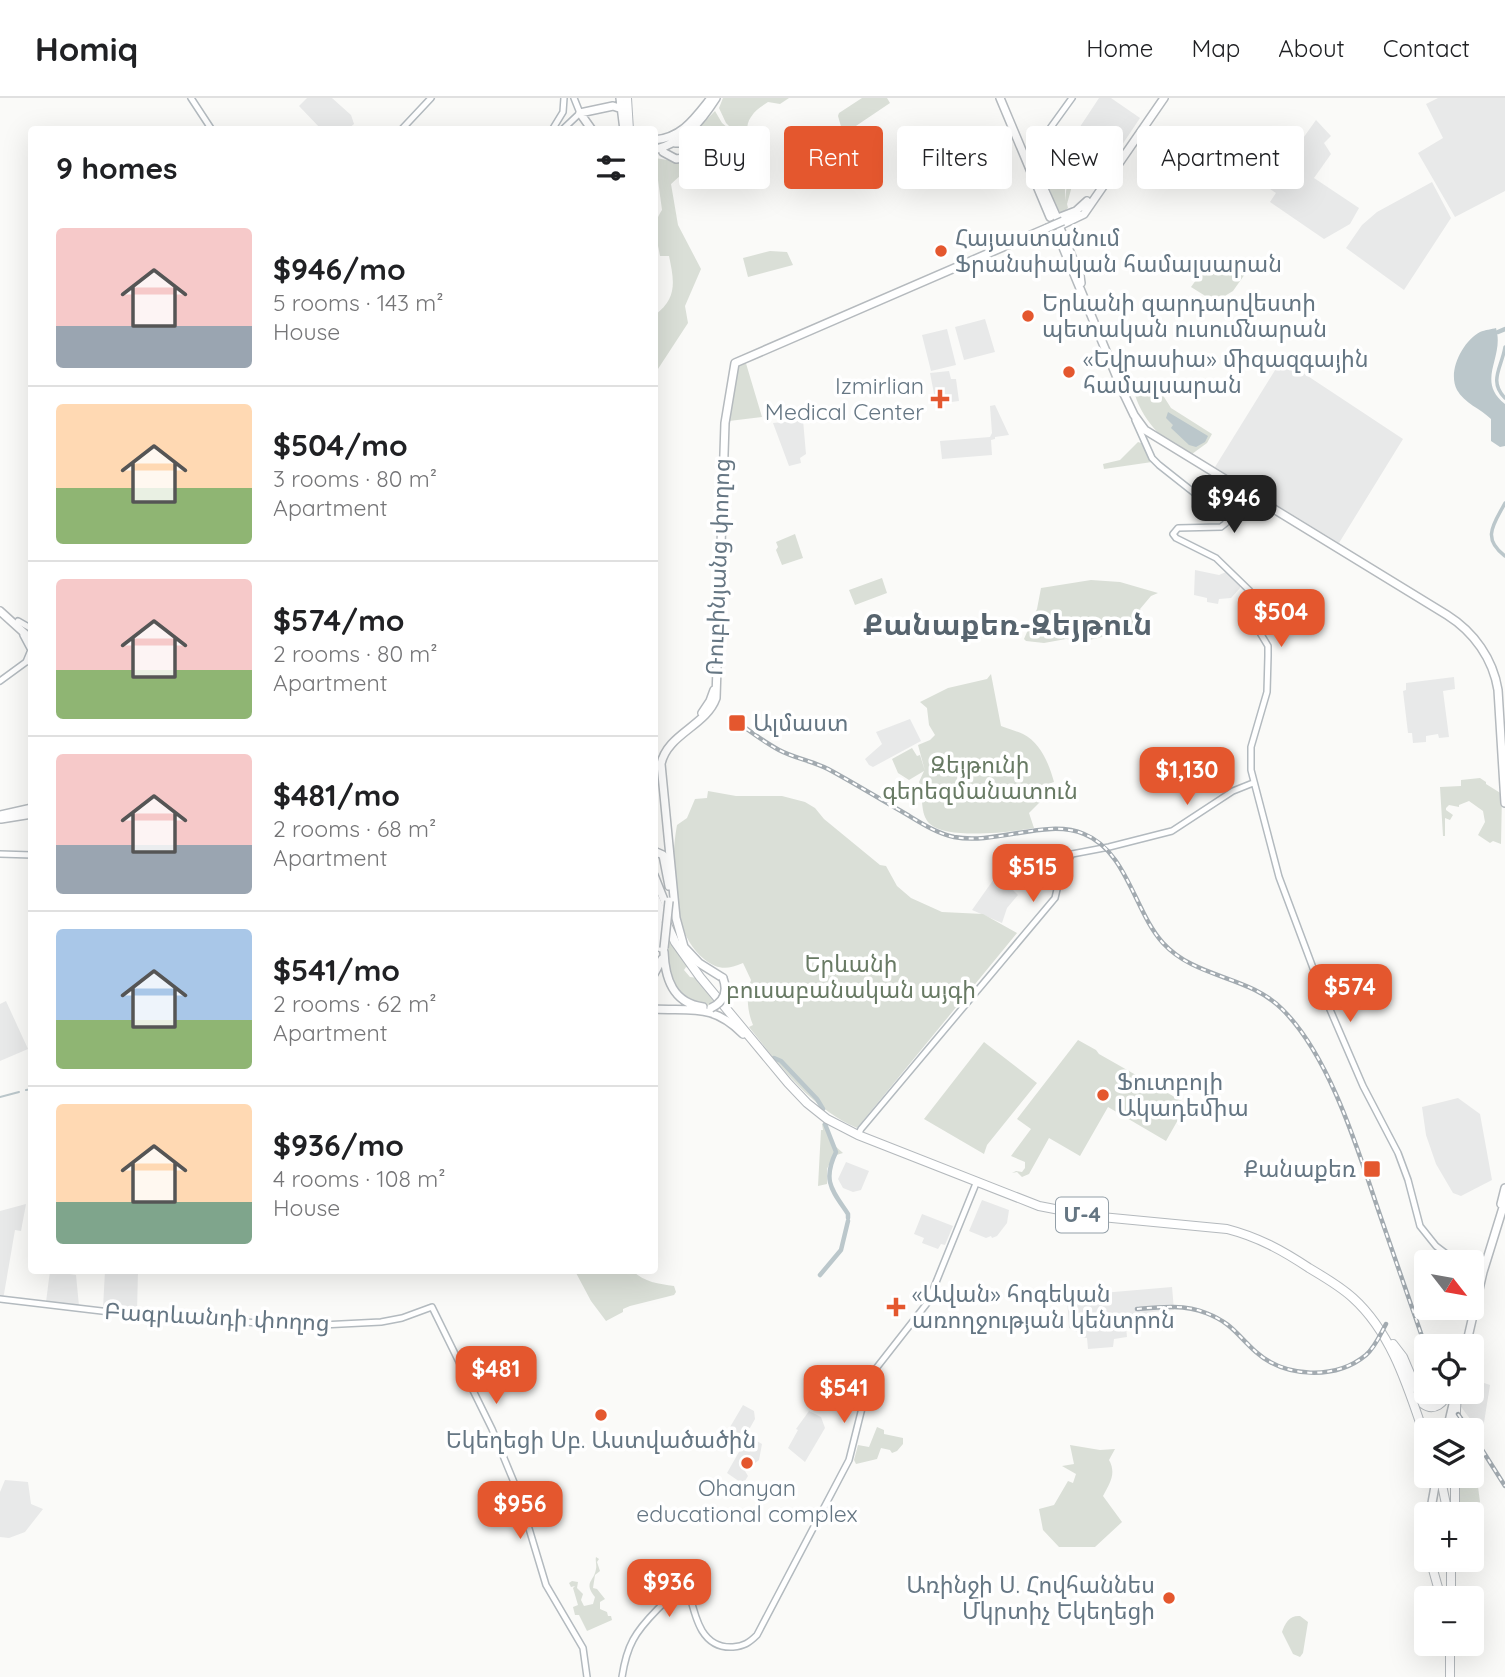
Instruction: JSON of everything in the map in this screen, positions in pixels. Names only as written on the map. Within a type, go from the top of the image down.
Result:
[{"type":"highway","points":[[624,101],[627,126]]},
{"type":"highway","name":"Մ-4","points":[[658,895],[683,947],[760,1048]]},
{"type":"highway","name":"Մ-4","points":[[658,904],[669,930],[690,964],[807,1103],[829,1120],[1055,1210],[1227,1229],[1248,1234],[1277,1247],[1352,1297],[1379,1329],[1392,1350],[1418,1418]]},
{"type":"highway","name":"Մ-4","points":[[977,1180],[1056,1206],[1227,1225],[1250,1230],[1279,1244],[1354,1294],[1382,1326],[1394,1344],[1422,1418]]},
{"type":"highway","points":[[1394,1344],[1414,1383]]},
{"type":"highway","points":[[1423,1404],[1429,1407],[1440,1404]]},
{"type":"highway","points":[[1452,1677],[1453,1656]]},
{"type":"main road","points":[[191,98],[209,126]]},
{"type":"main road","points":[[405,126],[430,98]]},
{"type":"main road","points":[[554,126],[563,112],[564,98]]},
{"type":"main road","points":[[574,98],[579,117],[590,126]]},
{"type":"main road","points":[[658,139],[681,131],[713,98]]},
{"type":"main road","points":[[658,147],[674,143],[697,126],[713,98]]},
{"type":"main road","points":[[658,147],[687,132],[713,98]]},
{"type":"main road","points":[[1002,98],[1026,152]]},
{"type":"main road","points":[[1052,126],[1072,98]]},
{"type":"main road","points":[[1055,224],[1077,213],[1086,205],[1162,98]]},
{"type":"main road","points":[[566,126],[579,113],[624,101]]},
{"type":"main road","points":[[579,113],[590,126]]},
{"type":"main road","points":[[1020,139],[1026,154]]},
{"type":"main road","points":[[663,152],[677,159],[686,157],[686,146],[674,143]]},
{"type":"main road","points":[[1041,189],[1155,460],[1226,518],[1226,523],[1221,527],[1178,528],[1173,534],[1216,558],[1250,591],[1253,621],[1268,646],[1267,692],[1251,749],[1253,783],[1279,877],[1370,1102],[1398,1153],[1420,1226],[1441,1250]]},
{"type":"main road","name":"Ռուբինյանց փողոց","points":[[658,967],[664,950],[672,902],[661,760],[670,745],[711,705],[715,682],[722,423],[735,360],[1055,224]]},
{"type":"main road","points":[[1136,414],[1148,433],[1155,460]]},
{"type":"main road","points":[[1148,433],[1156,435],[1339,547],[1468,631],[1485,654],[1494,672],[1498,690],[1505,803]]},
{"type":"main road","points":[[1372,568],[1455,615],[1483,643],[1500,680],[1505,751]]},
{"type":"main road","points":[[0,605],[28,639]]},
{"type":"main road","points":[[0,611],[28,630]]},
{"type":"main road","points":[[0,681],[28,663]]},
{"type":"main road","name":"Ռուբինյանց փողոց","points":[[672,902],[658,760],[666,746],[711,705]]},
{"type":"main road","points":[[859,1133],[1055,898],[1061,873],[1072,854],[1172,831],[1233,791],[1253,783]]},
{"type":"main road","points":[[0,817],[28,809]]},
{"type":"main road","points":[[0,817],[28,814]]},
{"type":"main road","points":[[23,853],[28,851]]},
{"type":"main road","points":[[658,851],[664,858],[670,889]]},
{"type":"main road","points":[[0,853],[28,854]]},
{"type":"main road","points":[[658,885],[683,947],[723,978],[726,987],[719,1004],[707,1009],[658,1009]]},
{"type":"main road","points":[[672,902],[683,947]]},
{"type":"main road","points":[[658,925],[661,936],[660,964]]},
{"type":"main road","points":[[664,950],[664,966],[670,987],[690,1011]]},
{"type":"main road","points":[[682,999],[726,1018],[760,1048]]},
{"type":"main road","points":[[622,1677],[625,1660],[635,1637],[687,1584],[696,1616],[707,1639],[728,1647],[748,1644],[757,1635],[849,1461],[867,1388],[874,1371],[928,1301],[977,1180]]},
{"type":"main road","points":[[1484,1254],[1505,1188]]},
{"type":"main road","points":[[1484,1257],[1505,1201]]},
{"type":"main road","name":"Բագրևանդի փողոց","points":[[0,1299],[131,1314],[302,1326],[353,1325],[394,1320],[432,1307],[492,1429],[527,1519],[546,1585],[580,1641],[587,1677]]},
{"type":"shaded area","points":[[307,98],[332,98],[351,115],[354,124],[318,126],[299,106]]},
{"type":"shaded area","points":[[1099,98],[1111,98],[1140,118],[1123,144],[1123,126],[1081,126]]},
{"type":"shaded area","points":[[1438,98],[1505,98],[1505,191],[1455,217],[1418,153],[1443,138],[1426,104]]},
{"type":"shaded area","points":[[1316,120],[1331,136],[1324,143],[1331,154],[1314,178],[1359,208],[1350,224],[1324,239],[1270,202],[1276,193],[1270,189],[1304,189],[1304,137]]},
{"type":"shaded area","points":[[1432,182],[1451,218],[1404,290],[1346,248],[1362,225],[1377,212]]},
{"type":"shaded area","points":[[985,319],[995,352],[964,360],[955,327]]},
{"type":"shaded area","points":[[1496,328],[1497,349],[1491,377],[1496,395],[1505,404],[1505,446],[1500,447],[1491,441],[1491,419],[1460,395],[1454,382],[1458,357],[1468,342],[1480,332]]},
{"type":"shaded area","points":[[947,329],[956,365],[931,371],[922,335]]},
{"type":"shaded area","points":[[1282,359],[1403,439],[1339,543],[1215,467]]},
{"type":"shaded area","points":[[949,371],[951,379],[956,379],[959,401],[936,404],[930,373]]},
{"type":"shaded area","points":[[995,405],[1009,435],[991,440],[992,455],[942,459],[940,441],[990,437],[990,406]]},
{"type":"shaded area","points":[[1168,412],[1208,436],[1205,442],[1196,447],[1189,445],[1171,428],[1173,425],[1166,418]]},
{"type":"shaded area","points":[[803,420],[806,454],[800,458],[801,463],[789,466],[773,423]]},
{"type":"shaded area","points":[[1195,570],[1219,575],[1226,572],[1240,583],[1240,588],[1231,598],[1219,599],[1218,604],[1207,602],[1207,598],[1194,595]]},
{"type":"shaded area","points":[[1454,677],[1455,689],[1443,691],[1449,737],[1439,738],[1438,734],[1426,736],[1426,742],[1413,743],[1412,733],[1408,733],[1403,691],[1406,690],[1406,683]]},
{"type":"shaded area","points":[[910,719],[921,741],[873,767],[869,765],[865,759],[882,744],[876,732]]},
{"type":"shaded area","points":[[1001,869],[1019,883],[1013,890],[1018,895],[1007,908],[1002,923],[972,910]]},
{"type":"shaded area","points":[[6,1001],[28,1049],[0,1061],[0,1004]]},
{"type":"shaded area","points":[[1458,1098],[1480,1114],[1492,1180],[1461,1196],[1453,1193],[1436,1164],[1426,1135],[1422,1107]]},
{"type":"shaded area","points":[[846,1162],[869,1171],[861,1190],[853,1192],[843,1188],[838,1179]]},
{"type":"shaded area","points":[[982,1200],[1009,1210],[1007,1223],[997,1236],[992,1238],[969,1231]]},
{"type":"shaded area","points":[[26,1204],[21,1231],[15,1230],[4,1294],[0,1297],[0,1211]]},
{"type":"shaded area","points":[[922,1214],[953,1226],[945,1245],[941,1244],[938,1249],[922,1243],[924,1238],[914,1234]]},
{"type":"shaded area","points":[[50,1274],[76,1275],[79,1306],[46,1302]]},
{"type":"shaded area","points":[[105,1274],[138,1274],[137,1312],[103,1308]]},
{"type":"shaded area","points":[[1172,1287],[1174,1310],[1152,1312],[1126,1327],[1127,1337],[1114,1339],[1113,1347],[1088,1349],[1087,1338],[1078,1337],[1077,1332],[1069,1328],[1067,1296]]},
{"type":"shaded area","points":[[1484,1383],[1490,1385],[1484,1422],[1484,1418],[1469,1418],[1459,1404],[1484,1404]]},
{"type":"shaded area","points":[[743,1405],[754,1411],[755,1419],[742,1442],[736,1446],[723,1439]]},
{"type":"shaded area","points":[[809,1411],[821,1417],[825,1428],[805,1462],[788,1448],[798,1430],[796,1429]]},
{"type":"shaded area","points":[[748,1436],[762,1444],[759,1460],[745,1471],[748,1476],[743,1484],[727,1473]]},
{"type":"shaded area","points":[[5,1480],[28,1482],[31,1504],[43,1509],[25,1532],[9,1538],[0,1537],[0,1492]]},
{"type":"green space","points":[[723,98],[789,98],[780,104],[768,102],[754,112],[748,126],[729,126],[719,108]]},
{"type":"green space","points":[[862,98],[887,98],[890,103],[856,126],[841,126],[839,113]]},
{"type":"green space","points":[[715,111],[726,126],[700,126]]},
{"type":"green space","points":[[658,158],[679,162],[679,177],[671,184],[678,225],[701,269],[685,306],[688,323],[658,369],[658,312],[668,302],[673,281],[669,256],[660,256],[658,246],[658,216],[662,210]]},
{"type":"green space","points":[[1050,189],[1065,189],[1065,201],[1066,189],[1071,189],[1068,208],[1062,213],[1057,210]]},
{"type":"green space","points":[[770,251],[787,252],[793,265],[748,277],[743,258]]},
{"type":"green space","points":[[1212,258],[1235,274],[1239,269],[1245,274],[1233,291],[1215,302],[1191,287]]},
{"type":"green space","points":[[745,360],[762,417],[729,421],[737,364]]},
{"type":"green space","points":[[1157,386],[1171,408],[1212,434],[1207,443],[1192,454],[1165,439],[1144,415],[1135,395]]},
{"type":"green space","points":[[1138,442],[1144,444],[1152,462],[1104,469],[1103,464],[1120,460]]},
{"type":"green space","points":[[795,534],[803,558],[782,565],[776,542]]},
{"type":"green space","points":[[882,578],[887,593],[855,605],[849,590]]},
{"type":"green space","points":[[1091,580],[1120,582],[1158,593],[1151,596],[1140,609],[1144,617],[1144,634],[1119,633],[1085,641],[1066,639],[1044,643],[1024,639],[1037,609],[1041,588]]},
{"type":"green space","name":"Զեյթունի գերեզմանատուն","points":[[991,674],[1001,726],[1023,734],[1035,743],[1047,761],[1054,782],[1045,785],[1046,796],[1029,813],[1034,828],[980,834],[938,829],[930,824],[923,810],[919,782],[924,771],[909,780],[898,773],[892,759],[912,748],[917,756],[920,755],[925,771],[918,745],[935,735],[929,725],[927,708],[920,702],[948,688],[987,679]]},
{"type":"green space","points":[[1480,778],[1502,794],[1501,844],[1493,841],[1490,843],[1478,835],[1485,822],[1483,811],[1469,801],[1459,807],[1449,805],[1446,808],[1453,815],[1450,820],[1445,818],[1443,836],[1440,787],[1461,786],[1461,780]]},
{"type":"green space","name":"Երևանի բուսաբանական այգի","points":[[708,791],[736,796],[782,796],[805,802],[880,865],[886,866],[897,886],[911,898],[942,912],[983,914],[1017,933],[857,1128],[810,1097],[784,1071],[749,1027],[753,1025],[748,1002],[751,980],[743,963],[727,968],[714,965],[693,947],[684,932],[675,897],[673,859],[677,825],[687,818],[695,799],[707,798]]},
{"type":"green space","points":[[668,940],[690,969],[686,967],[684,970],[690,977],[698,978],[715,1003],[702,1006],[683,998],[672,977],[667,951]]},
{"type":"green space","name":"Ֆուտբոլի Ակադեմիա","points":[[1078,1040],[1187,1104],[1166,1141],[1108,1107],[1080,1156],[1049,1138],[1029,1174],[1022,1177],[1017,1172],[1012,1173],[1016,1171],[1022,1172],[1025,1168],[1025,1162],[1011,1156],[1031,1129],[1017,1119]]},
{"type":"green space","points":[[984,1042],[1037,1083],[987,1145],[984,1154],[924,1119]]},
{"type":"green space","points":[[826,1123],[834,1145],[843,1153],[833,1156],[827,1169],[827,1184],[818,1186],[821,1130],[822,1124]]},
{"type":"green space","points":[[577,1274],[636,1274],[647,1280],[674,1286],[676,1292],[674,1295],[630,1306],[606,1321],[591,1301]]},
{"type":"green space","points":[[877,1427],[884,1430],[884,1434],[903,1438],[903,1444],[892,1453],[881,1448],[877,1459],[856,1464],[854,1460],[858,1445],[869,1447]]},
{"type":"green space","points":[[1070,1445],[1100,1450],[1115,1449],[1109,1460],[1111,1479],[1103,1496],[1122,1522],[1095,1547],[1059,1547],[1043,1530],[1039,1509],[1054,1505],[1068,1481],[1073,1483],[1076,1474],[1062,1466],[1074,1464]]},
{"type":"green space","points":[[1458,1488],[1478,1488],[1480,1502],[1458,1502]]},
{"type":"green space","points":[[596,1557],[599,1559],[597,1562],[600,1571],[595,1575],[593,1588],[605,1599],[600,1602],[600,1609],[607,1612],[612,1620],[587,1631],[579,1615],[575,1615],[573,1607],[578,1605],[573,1588],[575,1586],[571,1587],[569,1583],[578,1582],[577,1588],[583,1594],[581,1600],[584,1606],[593,1604],[595,1597],[590,1585],[596,1569]]},
{"type":"green space","points":[[1300,1616],[1308,1622],[1300,1657],[1293,1654],[1282,1632],[1288,1620]]},
{"type":"waterway","points":[[1498,332],[1505,329]]},
{"type":"waterway","points":[[1505,347],[1497,380],[1497,386],[1505,398]]},
{"type":"waterway","points":[[1505,503],[1492,531],[1493,543],[1505,556]]},
{"type":"waterway","points":[[774,1058],[781,1061],[823,1109]]},
{"type":"waterway","points":[[0,1097],[19,1092]]},
{"type":"waterway","points":[[825,1124],[836,1152],[829,1178],[848,1218]]},
{"type":"waterway","points":[[820,1275],[841,1250],[848,1221]]},
{"type":"railway","points":[[730,717],[779,750],[828,769],[947,835],[970,839],[1054,829],[1084,834],[1099,842],[1121,868],[1145,916],[1163,943],[1191,964],[1254,989],[1268,998],[1282,1009],[1315,1053],[1353,1136],[1421,1334]]},
{"type":"railway","points":[[1137,1309],[1181,1307],[1198,1310],[1228,1325],[1268,1361],[1281,1367],[1311,1373],[1340,1369],[1354,1363],[1372,1348],[1386,1324]]},
{"type":"railway","points":[[1458,1414],[1461,1418]]},
{"type":"railway","points":[[1484,1453],[1505,1486]]},
{"type":"place","name":"Հայաստանում Ֆրանսիական համալսարան","points":[[941,251]]},
{"type":"place","name":"Երևանի զարդարվեստի պետական ուսումնարան","points":[[1028,316]]},
{"type":"place","name":"«Եվրասիա» միզազգային համալսարան","points":[[1069,372]]},
{"type":"place","name":"Izmirlian Medical Center","points":[[940,399]]},
{"type":"place","name":"Ալմաստ","points":[[737,723]]},
{"type":"place","name":"Ֆուտբոլի Ակադեմիա","points":[[1103,1095]]},
{"type":"place","name":"Քանաքեռ","points":[[1372,1169]]},
{"type":"place","name":"«Ավան» հոգեկան առողջության կենտրոն","points":[[896,1307]]},
{"type":"place","name":"Եկեղեցի Սբ. Աստվածածին","points":[[601,1415]]},
{"type":"place","name":"Ohanyan educational complex","points":[[747,1463]]},
{"type":"place","name":"Առինջի Ս. Հովհաննես Մկրտիչ Եկեղեցի","points":[[1169,1598]]},
{"type":"district","name":"Քանաքեռ-Զեյթուն","points":[[1008,625]]}]
